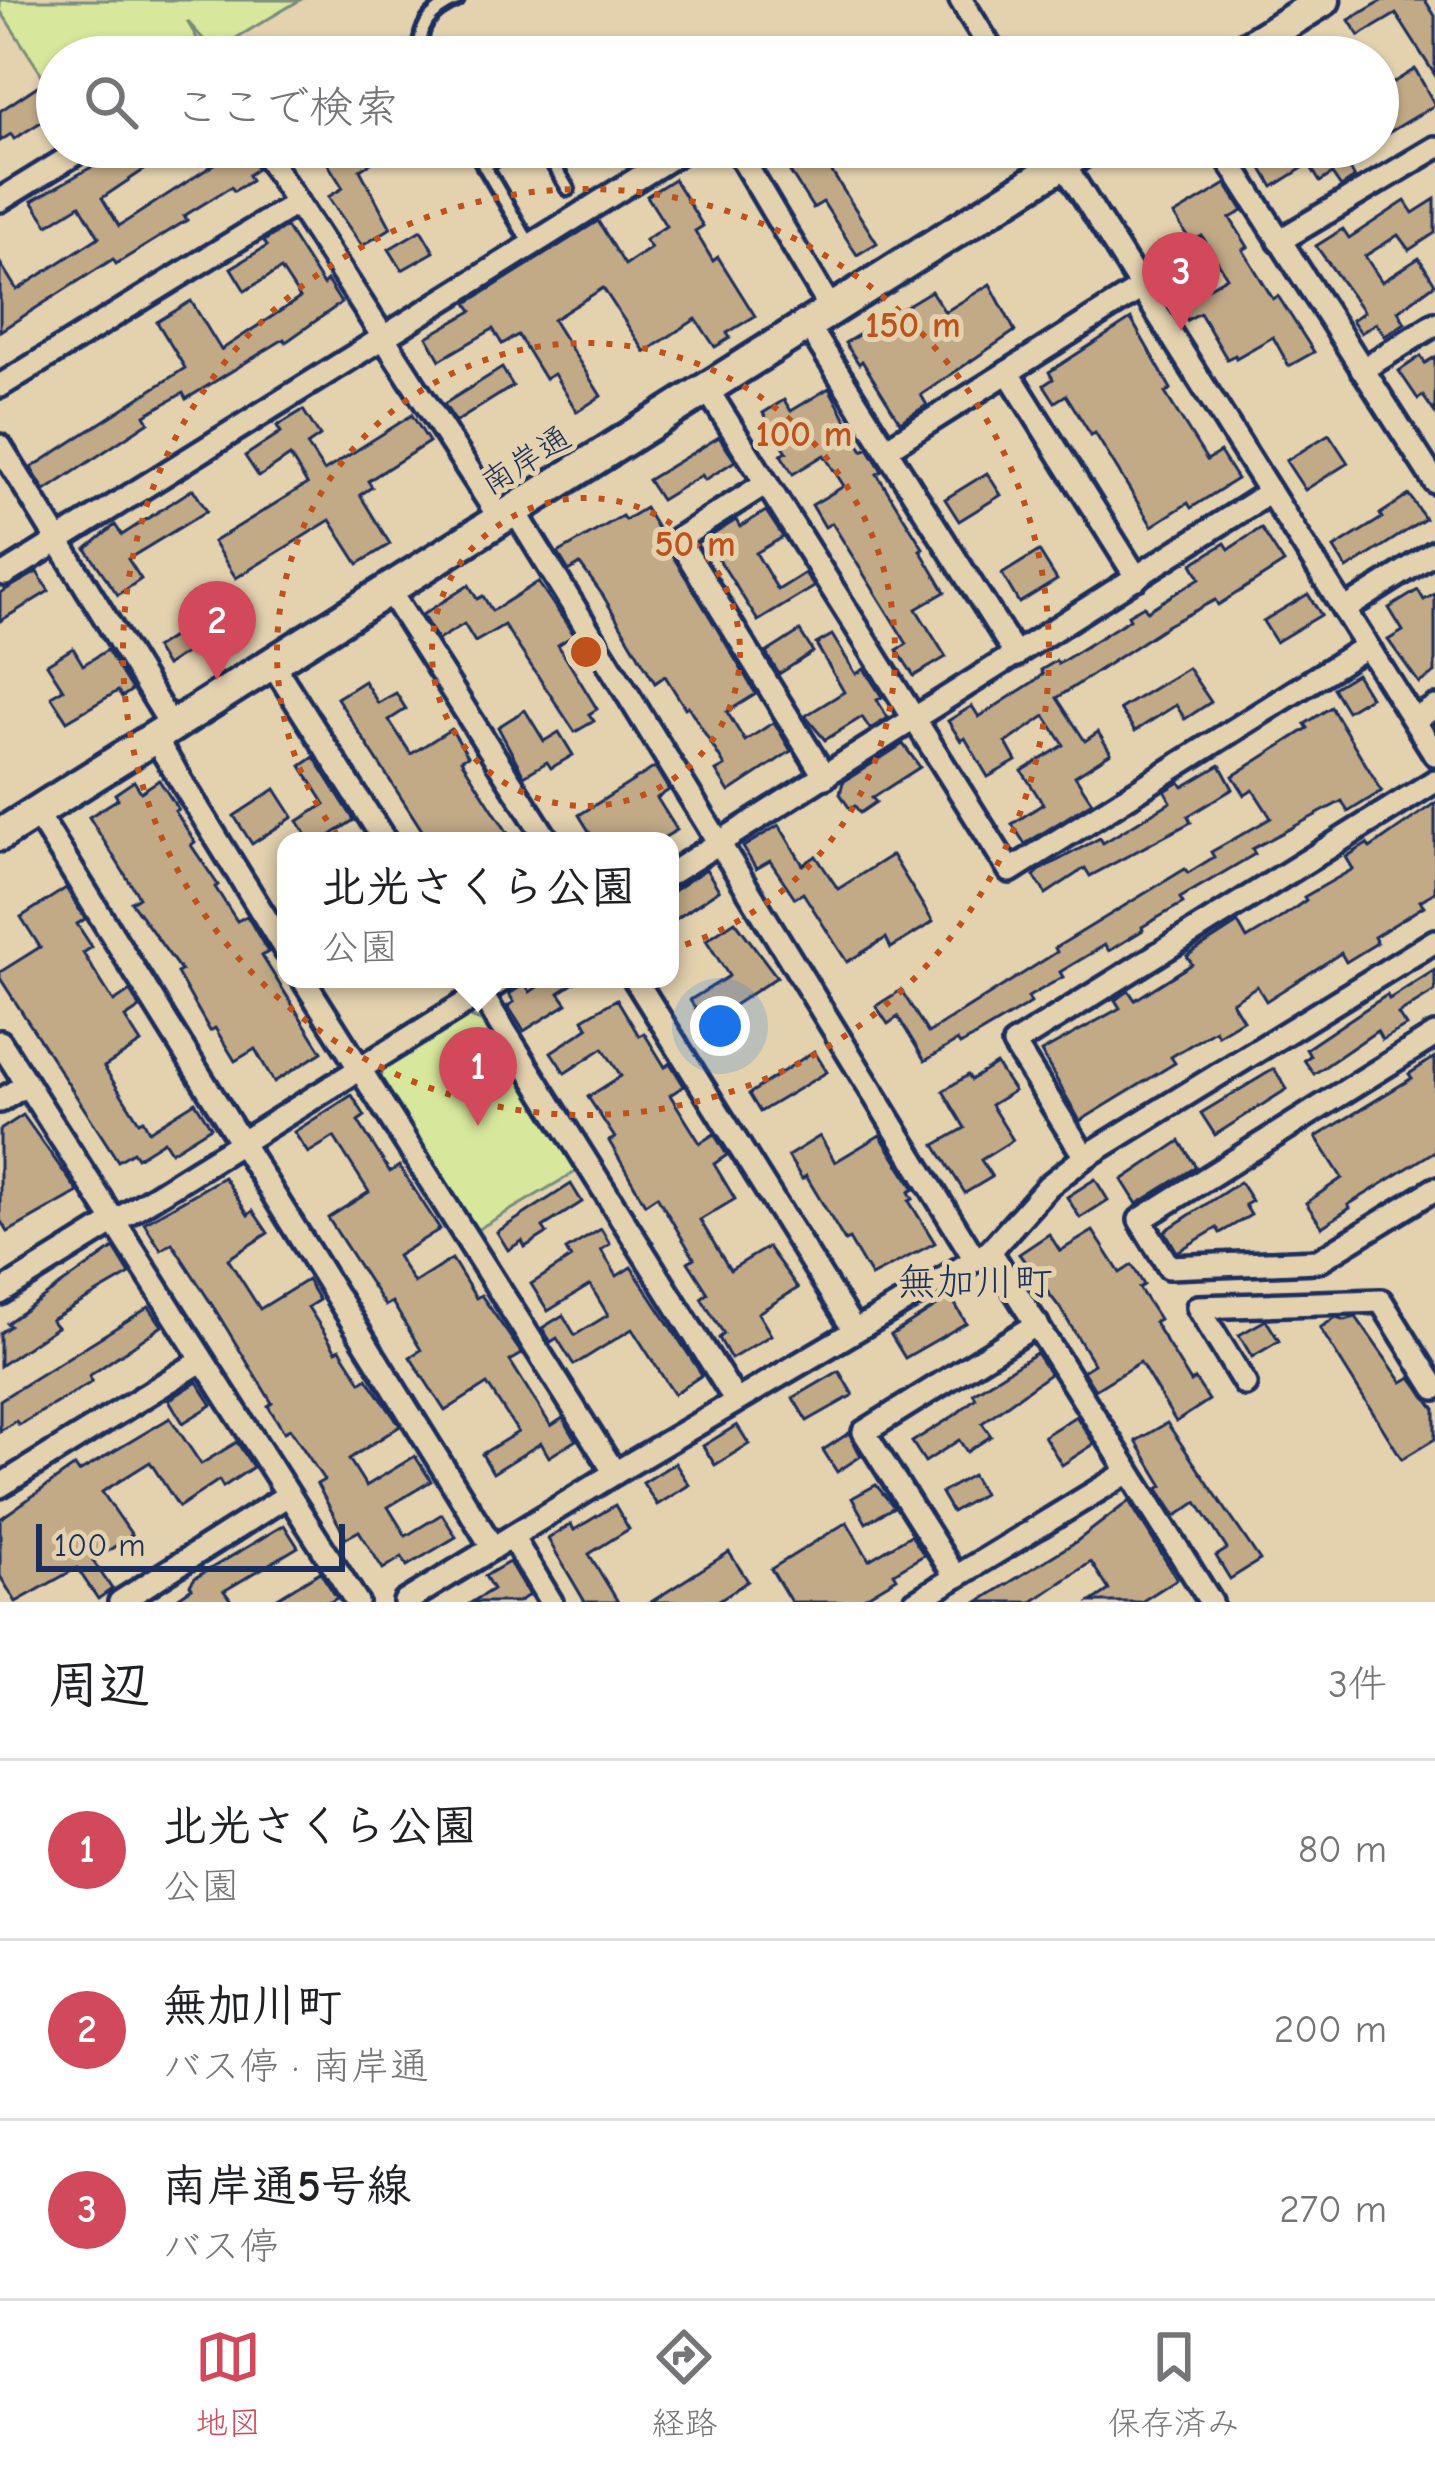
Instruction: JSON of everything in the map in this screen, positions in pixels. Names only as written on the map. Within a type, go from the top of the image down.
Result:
[{"type":"main road","points":[[1266,36],[1324,0]]},
{"type":"main road","name":"南岸通","points":[[0,835],[707,389],[1044,168]]},
{"type":"street","points":[[961,0],[983,36]]},
{"type":"street","points":[[1279,241],[1435,148]]},
{"type":"street","points":[[0,200],[52,168]]},
{"type":"street","points":[[274,168],[382,339],[506,512],[982,1255],[1037,1324],[1211,1602]]},
{"type":"street","points":[[5,574],[655,168]]},
{"type":"street","points":[[745,168],[886,449],[1016,655]]},
{"type":"street","points":[[1077,168],[1142,288],[1435,754]]},
{"type":"street","points":[[1233,168],[1435,482]]},
{"type":"street","points":[[0,386],[295,203]]},
{"type":"street","points":[[886,449],[1142,288]]},
{"type":"street","points":[[1362,370],[1435,324]]},
{"type":"street","points":[[1008,372],[1137,578]]},
{"type":"street","points":[[707,389],[1010,871],[1367,646]]},
{"type":"street","points":[[0,446],[277,935]]},
{"type":"street","points":[[766,483],[678,539],[825,777]]},
{"type":"street","points":[[679,868],[1270,493]]},
{"type":"street","points":[[1344,610],[1435,552]]},
{"type":"street","points":[[388,589],[542,832]]},
{"type":"street","points":[[272,663],[379,832]]},
{"type":"street","points":[[1414,720],[1435,707]]},
{"type":"street","points":[[1085,1157],[1014,1044],[1435,781]]},
{"type":"street","points":[[36,812],[502,1542],[551,1602]]},
{"type":"street","points":[[405,1602],[982,1255],[1048,1186],[1085,1157],[1435,940]]},
{"type":"street","points":[[309,988],[615,1472]]},
{"type":"street","points":[[0,1293],[360,1071],[474,988]]},
{"type":"street","points":[[478,988],[736,1401]]},
{"type":"street","points":[[641,988],[854,1330]]},
{"type":"street","points":[[1435,1035],[1140,1220],[1169,1267],[1318,1261],[1435,1189]]},
{"type":"street","points":[[0,1042],[357,1602]]},
{"type":"street","points":[[0,1101],[27,1084]]},
{"type":"street","points":[[1245,1384],[1198,1307],[1381,1301],[1435,1388]]},
{"type":"street","points":[[955,1576],[864,1432],[1037,1324]]},
{"type":"street","points":[[0,1486],[201,1361]]},
{"type":"street","points":[[915,1602],[1128,1472]]},
{"type":"street","points":[[120,1602],[288,1495]]},
{"type":"lane","points":[[419,36],[423,23],[457,0]]},
{"type":"lane","points":[[485,168],[531,246]]},
{"type":"lane","points":[[556,168],[568,188]]},
{"type":"green space","points":[[0,0],[300,0],[239,36],[200,36],[187,21],[196,36],[36,36],[36,66],[0,10]]},
{"type":"green space","points":[[466,1015],[481,1021],[577,1171],[475,1231],[380,1081],[384,1066]]},
{"type":"building","points":[[1383,0],[1425,0],[1435,16],[1435,75],[1396,14],[1359,36],[1349,20]]},
{"type":"building","points":[[1415,69],[1435,105],[1399,126],[1399,79]]},
{"type":"building","points":[[36,87],[36,125],[14,139],[11,134],[0,141],[0,111]]},
{"type":"building","points":[[90,168],[147,168],[102,198],[119,226],[209,168],[257,169],[248,175],[251,181],[234,191],[231,187],[184,216],[187,220],[116,264],[113,259],[0,331],[0,263],[17,290],[99,237],[80,205],[48,225],[32,201]]},
{"type":"building","points":[[330,168],[363,168],[360,170],[391,228],[362,246],[328,197],[343,188]]},
{"type":"building","points":[[787,168],[829,168],[877,243],[857,255],[823,202],[813,208]]},
{"type":"building","points":[[1262,168],[1303,168],[1273,187]]},
{"type":"building","points":[[1311,168],[1350,168],[1355,178],[1341,187],[1332,174],[1320,182]]},
{"type":"building","points":[[674,179],[703,226],[695,231],[713,261],[718,257],[755,316],[727,333],[730,338],[715,347],[696,319],[645,352],[603,288],[553,320],[601,396],[577,412],[554,374],[545,379],[518,335],[502,344],[493,329],[440,360],[427,337],[472,311],[467,303],[598,221],[625,265],[651,248],[645,240],[666,226],[647,196]]},
{"type":"building","points":[[1226,184],[1243,211],[1230,218],[1248,247],[1243,250],[1314,352],[1289,366],[1273,337],[1227,359],[1200,313],[1187,320],[1179,305],[1227,277],[1202,236],[1191,242],[1174,215]]},
{"type":"building","points":[[1435,199],[1435,233],[1409,250],[1398,235],[1365,256],[1382,282],[1419,258],[1435,284],[1398,311],[1405,323],[1385,336],[1376,323],[1361,333],[1352,320],[1364,312],[1316,246],[1343,229],[1349,238],[1405,201],[1413,213]]},
{"type":"building","points":[[286,227],[323,285],[327,281],[341,303],[286,342],[186,399],[183,393],[145,415],[149,422],[45,491],[31,468],[185,368],[157,322],[191,301],[221,350],[300,298],[281,269],[245,291],[231,268],[267,246],[264,241]]},
{"type":"building","points":[[421,230],[434,252],[402,270],[389,249]]},
{"type":"building","points":[[990,284],[1015,331],[921,395],[927,405],[900,422],[862,361],[859,364],[845,343],[931,291],[945,312]]},
{"type":"building","points":[[1131,319],[1171,389],[1165,393],[1207,460],[1220,452],[1237,479],[1152,526],[1066,395],[1055,402],[1044,385],[1053,379],[1049,372]]},
{"type":"building","points":[[1421,356],[1425,363],[1435,357],[1435,413],[1423,396],[1418,399],[1399,371]]},
{"type":"building","points":[[502,368],[513,386],[456,422],[444,404]]},
{"type":"building","points":[[829,388],[863,451],[868,448],[882,471],[877,474],[945,592],[916,609],[946,657],[914,676],[897,650],[907,644],[832,523],[825,527],[812,505],[844,486],[824,455],[793,474],[781,455],[787,452],[763,413],[784,400],[791,411]]},
{"type":"building","points":[[303,410],[320,436],[307,445],[324,471],[412,415],[429,442],[368,481],[372,487],[360,495],[390,544],[358,564],[330,520],[236,578],[213,542],[307,484],[290,456],[259,477],[245,456],[281,432],[277,426]]},
{"type":"building","points":[[1329,434],[1348,463],[1305,490],[1286,461]]},
{"type":"building","points":[[719,437],[735,461],[661,500],[648,480]]},
{"type":"building","points":[[987,473],[1001,495],[959,521],[945,499]]},
{"type":"building","points":[[193,489],[207,511],[128,559],[141,579],[118,595],[86,549],[115,525],[122,535]]},
{"type":"building","points":[[1409,495],[1425,519],[1347,569],[1334,548]]},
{"type":"building","points":[[645,508],[756,694],[727,712],[745,741],[774,722],[791,751],[729,792],[716,771],[725,766],[688,706],[665,676],[655,683],[580,564],[569,571],[558,553]]},
{"type":"building","points":[[766,511],[783,537],[756,553],[778,590],[805,573],[814,587],[758,621],[706,539],[736,520],[740,527]]},
{"type":"building","points":[[1261,528],[1284,563],[1218,605],[1215,600],[1168,625],[1057,698],[1085,741],[1098,732],[1111,753],[1075,776],[1092,802],[1025,844],[1012,824],[1043,804],[1022,771],[1064,745],[1045,716],[1006,743],[1016,761],[988,777],[965,738],[961,741],[948,721],[972,706],[979,717],[1033,682],[1043,674],[1041,670],[1130,619],[1128,615],[1144,606],[1147,611],[1200,578],[1192,564],[1225,543],[1229,549]]},
{"type":"building","points":[[1039,551],[1057,580],[1019,603],[1002,574]]},
{"type":"building","points":[[37,572],[49,591],[0,621],[0,593]]},
{"type":"building","points":[[538,582],[574,635],[558,645],[597,709],[589,714],[594,721],[575,732],[504,625],[475,642],[464,624],[438,640],[422,615],[469,585],[492,611]]},
{"type":"building","points":[[1418,590],[1424,600],[1435,594],[1435,673],[1419,683],[1388,640],[1403,631],[1389,608]]},
{"type":"building","points":[[226,592],[241,615],[166,666],[155,648],[196,622],[191,615]]},
{"type":"building","points":[[1308,594],[1321,615],[1276,642],[1263,621]]},
{"type":"building","points":[[800,631],[813,652],[779,674],[766,653]]},
{"type":"building","points":[[832,635],[856,674],[864,669],[882,697],[877,700],[888,718],[870,729],[862,717],[825,740],[805,716],[844,692],[816,644]]},
{"type":"building","points":[[73,648],[83,665],[107,650],[132,690],[122,697],[118,691],[67,721],[51,696],[63,689],[47,664]]},
{"type":"building","points":[[1188,668],[1211,702],[1185,719],[1176,705],[1135,731],[1120,709]]},
{"type":"building","points":[[1356,674],[1370,697],[1347,711],[1333,688]]},
{"type":"building","points":[[364,681],[378,703],[396,693],[406,709],[389,720],[411,754],[451,729],[468,756],[461,760],[507,832],[423,832],[337,698]]},
{"type":"building","points":[[1331,707],[1382,791],[1348,812],[1342,801],[1252,849],[1255,854],[1180,898],[1183,903],[1143,930],[1109,951],[1105,945],[1060,972],[1063,977],[1028,997],[1031,1003],[960,1045],[957,1041],[925,1061],[898,1017],[888,1024],[876,1006],[901,990],[928,1033],[1057,952],[1055,948],[1185,869],[1188,873],[1214,857],[1211,852],[1271,818],[1253,790],[1245,795],[1233,776],[1308,728],[1305,724]]},
{"type":"building","points":[[525,710],[544,741],[559,732],[573,755],[551,768],[547,762],[524,776],[498,727]]},
{"type":"building","points":[[903,744],[920,767],[872,798],[876,802],[860,813],[855,806],[850,809],[840,794],[843,782]]},
{"type":"building","points":[[314,757],[354,820],[336,832],[305,832],[298,821],[325,804],[301,766]]},
{"type":"building","points":[[1220,765],[1233,789],[1188,816],[1191,822],[1090,876],[1085,868],[1046,894],[1034,876],[1100,838],[1103,843],[1171,802],[1165,791],[1180,782],[1183,787]]},
{"type":"building","points":[[655,767],[669,790],[657,798],[677,830],[589,832],[579,815]]},
{"type":"building","points":[[159,780],[215,887],[237,921],[247,916],[268,952],[262,956],[277,988],[282,988],[322,1052],[274,1082],[255,1049],[235,1061],[215,1028],[210,1031],[177,973],[181,971],[131,902],[139,897],[89,817],[118,799],[115,794],[134,781],[141,792]]},
{"type":"building","points":[[275,789],[293,817],[252,844],[234,816]]},
{"type":"building","points":[[1435,803],[1435,892],[1420,901],[1424,906],[1374,937],[1377,943],[1346,962],[1341,953],[1266,1001],[1257,986],[1232,1002],[1243,1020],[1218,1035],[1215,1030],[1171,1057],[1175,1063],[1080,1121],[1041,1052],[1120,1008],[1115,1000],[1129,991],[1135,1000],[1192,964],[1187,956],[1238,923],[1247,939],[1275,922],[1304,897],[1353,869],[1346,857],[1367,844],[1370,848]]},
{"type":"building","points":[[779,825],[803,865],[816,856],[838,889],[892,855],[933,922],[891,948],[886,938],[847,962],[803,893],[795,898],[770,861],[756,869],[743,847]]},
{"type":"building","points":[[706,869],[719,890],[679,917],[679,887]]},
{"type":"building","points":[[66,888],[85,919],[77,924],[92,947],[83,953],[114,1002],[130,991],[140,1008],[125,1018],[141,1043],[104,1067],[149,1131],[195,1102],[211,1127],[171,1152],[164,1141],[137,1158],[133,1152],[118,1161],[0,978],[0,972],[40,947],[21,917]]},
{"type":"building","points":[[735,921],[777,977],[705,1024],[690,1000],[729,976],[706,940]]},
{"type":"building","points":[[1435,970],[1435,991],[1398,1014],[1406,1026],[1382,1040],[1377,1031],[1314,1074],[1304,1060],[1310,1056],[1306,1049],[1387,995],[1389,999]]},
{"type":"building","points":[[519,988],[530,992],[566,988],[559,993],[567,1004],[524,1031],[508,1006],[514,1002],[509,994]]},
{"type":"building","points":[[617,999],[639,1036],[644,1033],[665,1067],[670,1063],[684,1086],[670,1095],[700,1143],[714,1134],[727,1155],[714,1164],[735,1199],[700,1220],[730,1270],[768,1247],[798,1288],[758,1313],[771,1335],[731,1359],[719,1338],[724,1334],[701,1298],[708,1293],[688,1262],[694,1258],[657,1196],[645,1204],[609,1141],[615,1138],[588,1097],[621,1076],[603,1048],[565,1073],[551,1052],[588,1028],[583,1019]]},
{"type":"building","points":[[814,1051],[827,1072],[760,1112],[749,1094]]},
{"type":"building","points":[[1435,1057],[1435,1151],[1348,1205],[1322,1227],[1306,1203],[1342,1178],[1316,1137],[1412,1078],[1409,1074]]},
{"type":"building","points":[[996,1064],[1014,1091],[991,1105],[1013,1140],[981,1160],[992,1177],[965,1193],[935,1145],[965,1128],[943,1091]]},
{"type":"building","points":[[1274,1069],[1287,1089],[1215,1135],[1201,1113]]},
{"type":"building","points":[[352,1095],[365,1116],[358,1121],[390,1172],[399,1166],[440,1229],[397,1256],[414,1283],[452,1259],[476,1298],[481,1295],[522,1354],[510,1361],[551,1426],[563,1418],[576,1440],[549,1457],[541,1443],[493,1473],[482,1454],[518,1432],[487,1384],[445,1411],[410,1357],[421,1350],[392,1302],[385,1306],[328,1218],[369,1192],[334,1137],[308,1153],[294,1132]]},
{"type":"building","points":[[23,1115],[78,1192],[8,1232],[0,1220],[0,1130]]},
{"type":"building","points":[[880,1135],[914,1189],[909,1201],[935,1243],[871,1276],[788,1156],[820,1136],[835,1162]]},
{"type":"building","points":[[1180,1141],[1196,1167],[1137,1204],[1122,1180]]},
{"type":"building","points":[[224,1177],[248,1215],[253,1211],[268,1233],[228,1259],[260,1309],[307,1280],[319,1300],[308,1307],[336,1351],[340,1349],[361,1382],[367,1378],[400,1426],[349,1459],[366,1486],[415,1456],[431,1481],[388,1507],[406,1536],[442,1514],[456,1537],[407,1566],[402,1557],[383,1569],[359,1531],[346,1538],[317,1484],[324,1480],[290,1429],[284,1432],[268,1406],[272,1403],[216,1311],[172,1243],[161,1250],[144,1223]]},
{"type":"building","points":[[1095,1179],[1108,1200],[1080,1218],[1067,1197]]},
{"type":"building","points":[[1240,1182],[1252,1201],[1245,1205],[1251,1215],[1177,1252],[1165,1231]]},
{"type":"building","points":[[571,1184],[582,1202],[543,1227],[547,1233],[525,1247],[522,1241],[508,1250],[497,1232]]},
{"type":"building","points":[[601,1229],[610,1244],[601,1250],[617,1276],[631,1267],[702,1375],[674,1394],[632,1329],[574,1365],[557,1338],[551,1342],[542,1328],[563,1315],[575,1335],[608,1315],[590,1285],[548,1311],[531,1284],[571,1258],[566,1250]]},
{"type":"building","points":[[1093,1231],[1120,1273],[1132,1265],[1144,1285],[1139,1288],[1159,1319],[1154,1322],[1191,1382],[1195,1379],[1209,1400],[1176,1422],[1140,1362],[1095,1390],[1083,1371],[1094,1364],[1019,1254],[1049,1234],[1060,1251]]},
{"type":"building","points":[[114,1248],[130,1274],[51,1320],[57,1327],[0,1366],[0,1333],[10,1326],[7,1323]]},
{"type":"building","points":[[951,1297],[966,1323],[905,1358],[891,1335]]},
{"type":"building","points":[[149,1307],[162,1326],[89,1376],[92,1382],[19,1425],[16,1421],[0,1431],[0,1400]]},
{"type":"building","points":[[1336,1317],[1356,1317],[1402,1382],[1411,1377],[1435,1409],[1435,1439],[1402,1459],[1320,1328]]},
{"type":"building","points":[[1266,1320],[1279,1341],[1252,1357],[1239,1335]]},
{"type":"building","points":[[1036,1353],[1050,1374],[982,1423],[991,1436],[967,1452],[959,1440],[925,1462],[912,1442],[955,1415],[976,1398],[973,1393]]},
{"type":"building","points":[[839,1371],[853,1395],[807,1421],[793,1398]]},
{"type":"building","points":[[197,1382],[212,1405],[183,1423],[169,1400]]},
{"type":"building","points":[[1076,1416],[1094,1444],[1062,1465],[1044,1436]]},
{"type":"building","points":[[170,1418],[201,1464],[237,1442],[253,1467],[223,1487],[219,1480],[179,1507],[150,1462],[102,1492],[132,1535],[93,1561],[112,1589],[98,1599],[77,1568],[16,1602],[0,1576],[0,1519],[75,1466],[79,1472]]},
{"type":"building","points":[[1167,1423],[1260,1560],[1230,1579],[1216,1556],[1227,1549],[1197,1502],[1176,1516],[1136,1441]]},
{"type":"building","points":[[737,1425],[749,1444],[715,1465],[703,1446]]},
{"type":"building","points":[[849,1433],[861,1456],[837,1472],[823,1450]]},
{"type":"building","points":[[675,1463],[689,1485],[657,1505],[643,1483]]},
{"type":"building","points":[[972,1475],[983,1494],[952,1512],[941,1493]]},
{"type":"building","points":[[876,1485],[894,1507],[866,1523],[852,1498]]},
{"type":"building","points":[[1129,1501],[1177,1579],[1141,1602],[1091,1602],[1109,1590],[1091,1562],[1032,1602],[978,1602],[1077,1541]]},
{"type":"building","points":[[615,1505],[629,1529],[589,1554],[618,1602],[585,1602],[548,1539],[571,1524],[574,1530]]},
{"type":"building","points":[[847,1522],[869,1560],[911,1535],[924,1555],[857,1602],[791,1602],[771,1569]]},
{"type":"building","points":[[284,1525],[298,1547],[224,1591],[232,1602],[171,1602],[192,1588],[195,1578]]},
{"type":"building","points":[[729,1552],[748,1581],[716,1602],[651,1602]]},
{"type":"building","points":[[509,1562],[529,1595],[518,1602],[472,1602],[493,1589],[485,1576]]},
{"type":"building","points":[[320,1572],[337,1598],[271,1602]]},
{"type":"place","name":"南岸通5号線","points":[[1181,331]]},
{"type":"place","name":"無加川町","points":[[217,680]]},
{"type":"place","name":"北光さくら公園","points":[[478,1126]]},
{"type":"district","name":"無加川町","points":[[975,1281]]}]
